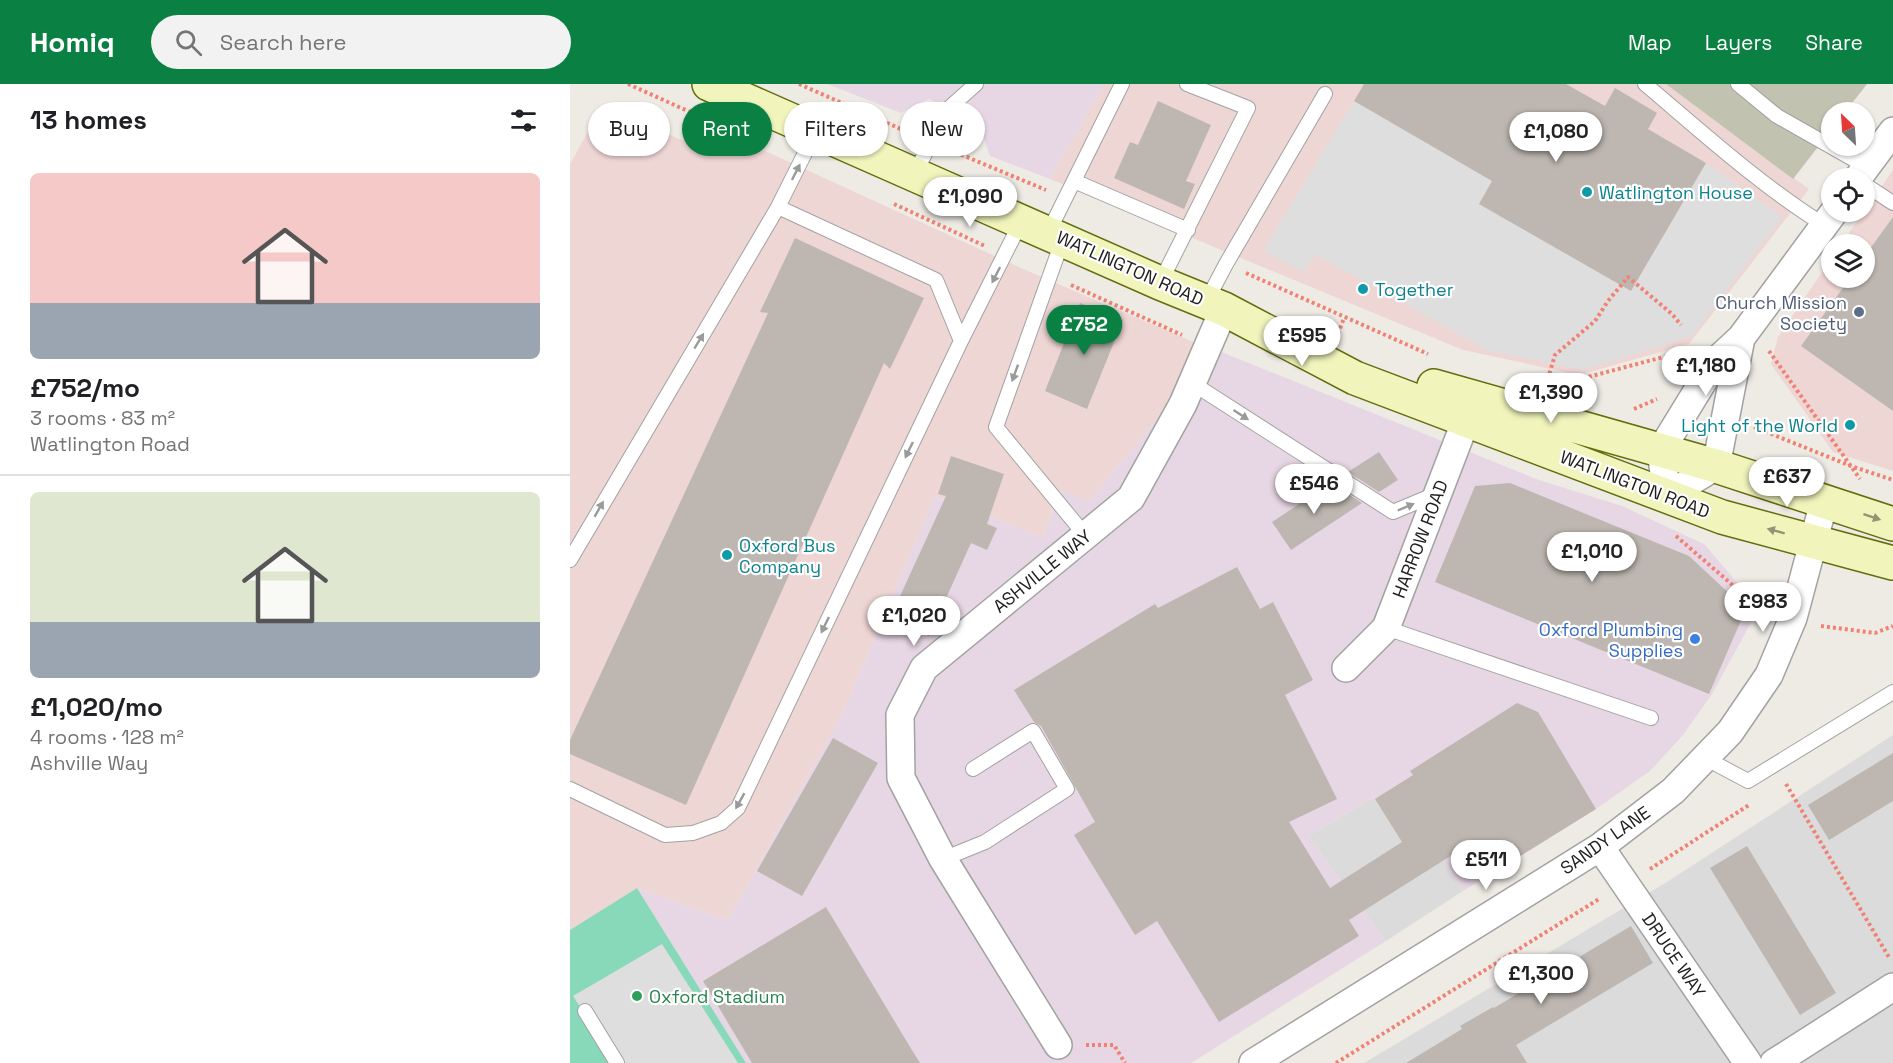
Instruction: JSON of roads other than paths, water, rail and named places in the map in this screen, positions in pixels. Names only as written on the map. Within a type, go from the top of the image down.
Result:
[{"type":"main road","name":"WATLINGTON ROAD","points":[[709,84],[784,117]]},
{"type":"main road","name":"WATLINGTON ROAD","points":[[872,156],[1254,324],[1414,380],[1470,409],[1604,471],[1722,517],[1893,563]]},
{"type":"main road","name":"WATLINGTON ROAD","points":[[1470,409],[1661,450],[1893,524]]},
{"type":"street","points":[[1868,168],[1893,131]]},
{"type":"street","points":[[1741,338],[1716,466],[1667,496],[1661,450],[1715,362],[1741,338],[1826,222]]},
{"type":"street","name":"ASHVILLE WAY","points":[[1058,1045],[944,859],[901,778],[900,715],[924,668],[1131,498],[1183,404],[1192,383],[1215,305]]},
{"type":"street","name":"HARROW ROAD","points":[[1346,668],[1386,628],[1470,409]]},
{"type":"street","name":"SANDY LANE","points":[[1253,1063],[1600,847],[1673,791],[1730,732],[1769,675],[1793,618],[1824,502]]},
{"type":"street","name":"DRUCE WAY","points":[[1600,847],[1748,1063]]},
{"type":"street","points":[[1774,1063],[1893,987]]},
{"type":"lane","points":[[914,175],[948,109],[976,84]]},
{"type":"lane","points":[[570,789],[665,836],[693,833],[722,824],[738,808],[961,341],[1044,231],[1074,181],[1122,84]]},
{"type":"lane","points":[[1160,283],[1248,108],[1187,84]]},
{"type":"lane","points":[[1645,84],[1754,176],[1802,211],[1821,216]]},
{"type":"lane","points":[[1738,84],[1777,116],[1852,168]]},
{"type":"lane","points":[[1215,305],[1231,255],[1325,94]]},
{"type":"lane","points":[[570,560],[778,207],[804,156]]},
{"type":"lane","points":[[1074,181],[1188,230]]},
{"type":"lane","points":[[1875,187],[1893,203]]},
{"type":"lane","points":[[778,207],[936,280],[961,341]]},
{"type":"lane","points":[[1044,231],[996,427],[1085,535]]},
{"type":"lane","points":[[1192,383],[1392,512],[1437,494]]},
{"type":"lane","points":[[1386,628],[1651,718]]},
{"type":"lane","points":[[1705,758],[1748,781],[1893,692]]},
{"type":"lane","points":[[944,859],[985,842],[1068,789],[1033,731],[973,769]]},
{"type":"lane","points":[[585,1011],[617,1063]]},
{"type":"place","name":"Watlington House","points":[[1587,192]]},
{"type":"place","name":"Together","points":[[1363,289]]},
{"type":"place","name":"Church Mission Society","points":[[1859,312]]},
{"type":"place","name":"Light of the World","points":[[1850,425]]},
{"type":"place","name":"Oxford Bus Company","points":[[727,555]]},
{"type":"place","name":"Oxford Plumbing Supplies","points":[[1695,639]]},
{"type":"place","name":"Oxford Stadium","points":[[637,996]]}]
